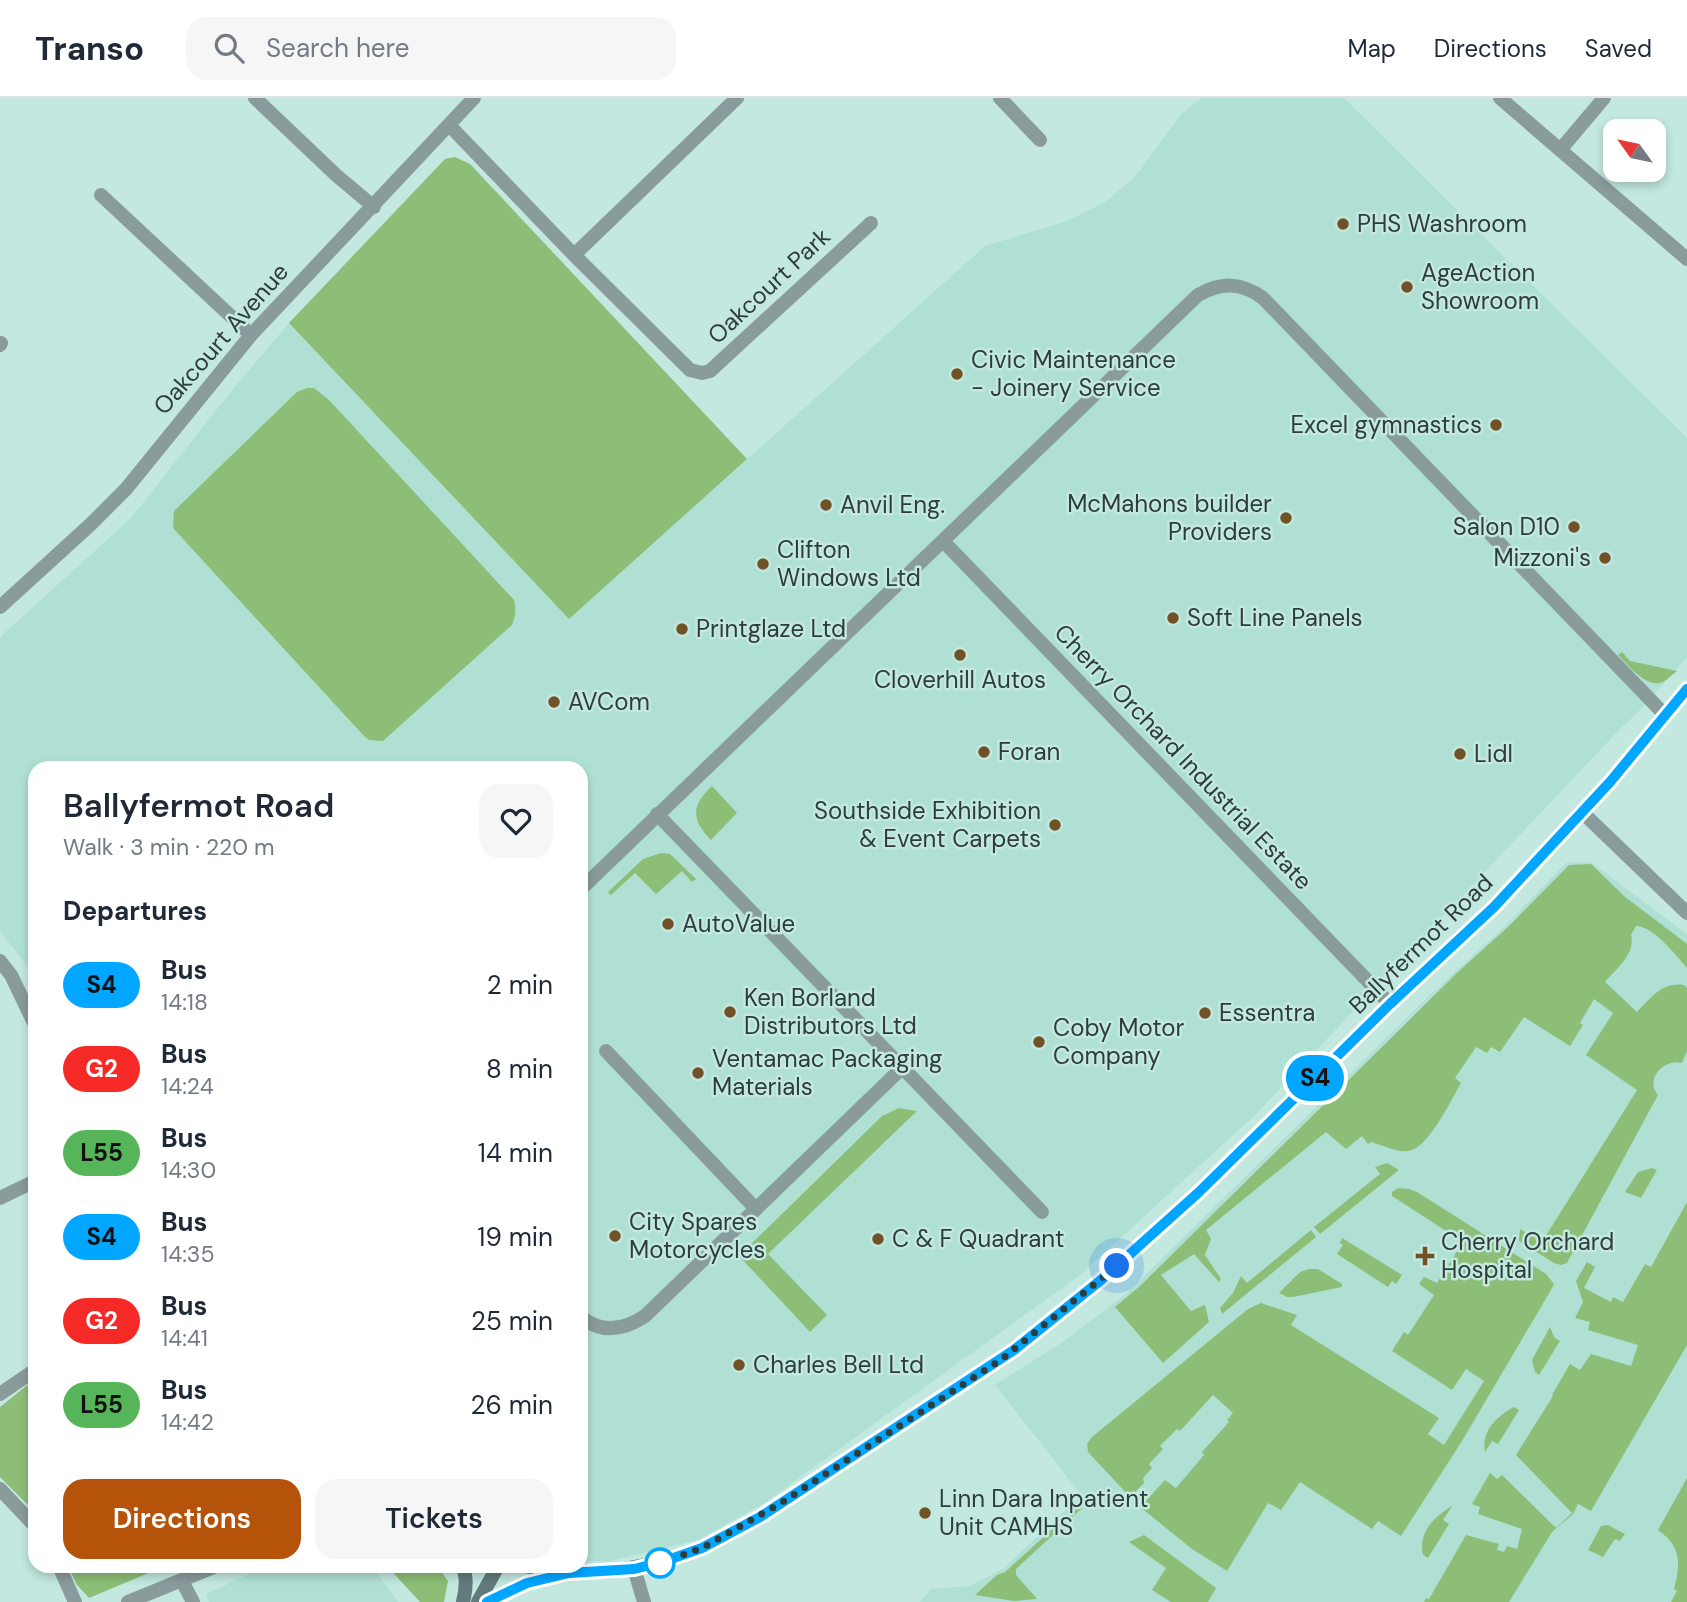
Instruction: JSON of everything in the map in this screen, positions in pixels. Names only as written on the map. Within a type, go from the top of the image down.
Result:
[{"type":"main road","name":"Ballyfermot Road","points":[[588,1572],[634,1569],[702,1548],[760,1517],[1018,1347],[1117,1266],[1198,1193],[1390,1004],[1494,907],[1610,782],[1687,689]]},
{"type":"main road","points":[[463,1602],[466,1573]]},
{"type":"main road","points":[[478,1602],[494,1573]]},
{"type":"main road","points":[[487,1602],[527,1583],[569,1573]]},
{"type":"street","points":[[255,98],[336,175],[374,206]]},
{"type":"street","name":"Oakcourt Avenue","points":[[0,607],[126,489],[251,335],[474,98]]},
{"type":"street","points":[[574,255],[737,98]]},
{"type":"street","points":[[1000,98],[1040,140]]},
{"type":"street","points":[[1500,98],[1687,259]]},
{"type":"street","points":[[1561,149],[1604,98]]},
{"type":"street","name":"Oakcourt Park","points":[[449,125],[690,370],[702,373],[710,371],[871,223]]},
{"type":"street","points":[[100,195],[251,335]]},
{"type":"street","points":[[588,882],[1198,295],[1222,285],[1243,286],[1263,298],[1665,715]]},
{"type":"street","name":"Cherry Orchard Industrial Estate","points":[[943,541],[1390,1004]]},
{"type":"street","points":[[1582,812],[1687,913]]},
{"type":"street","points":[[657,814],[1042,1212]]},
{"type":"street","points":[[0,961],[11,975],[28,1010]]},
{"type":"street","points":[[606,1051],[756,1209]]},
{"type":"street","points":[[588,1323],[605,1329],[620,1329],[645,1317],[903,1067]]},
{"type":"street","points":[[0,1198],[28,1184]]},
{"type":"street","points":[[0,1394],[28,1375]]},
{"type":"street","points":[[0,1489],[28,1519]]},
{"type":"street","points":[[634,1569],[644,1602]]},
{"type":"street","points":[[62,1573],[75,1602]]},
{"type":"street","points":[[128,1602],[200,1573]]},
{"type":"street","points":[[182,1581],[193,1602]]},
{"type":"shaded area","points":[[1202,98],[1344,98],[1687,438],[1687,657],[1255,1115],[1080,1275],[763,1504],[698,1540],[610,1561],[588,1561],[588,761],[28,761],[28,967],[0,931],[0,637],[131,518],[289,323],[569,619],[985,246],[1067,221],[1105,202],[1135,177],[1181,114]]},
{"type":"shaded area","name":"Cherry Orchard Hospital","points":[[1591,862],[1687,934],[1687,1602],[920,1602],[931,1589],[969,1586],[1003,1569],[1075,1501],[1083,1497],[995,1385],[1061,1343],[1126,1294],[1431,994],[1501,930],[1566,863]]},
{"type":"shaded area","points":[[251,1573],[377,1573],[398,1602],[209,1602],[206,1594]]},
{"type":"green space","points":[[455,157],[470,164],[747,459],[569,619],[289,323],[445,159]]},
{"type":"green space","points":[[314,388],[330,401],[514,600],[512,625],[383,741],[369,740],[364,736],[173,528],[174,511],[297,392]]},
{"type":"green space","points":[[1622,652],[1630,661],[1677,671],[1663,682],[1651,682],[1638,675],[1618,655]]},
{"type":"green space","points":[[712,786],[737,813],[711,840],[700,826],[696,813],[700,800]]},
{"type":"green space","points":[[661,853],[670,854],[696,879],[692,882],[682,871],[656,894],[635,873],[611,895],[608,892],[643,859]]},
{"type":"green space","points":[[1591,864],[1624,896],[1687,944],[1687,968],[1657,936],[1643,927],[1636,926],[1631,935],[1628,955],[1605,982],[1637,1012],[1663,988],[1684,985],[1687,988],[1687,1051],[1682,1063],[1669,1064],[1658,1071],[1653,1083],[1658,1095],[1567,1263],[1554,1263],[1519,1241],[1520,1229],[1542,1242],[1637,1090],[1586,1055],[1613,1013],[1594,999],[1570,1046],[1524,1017],[1500,1052],[1491,1047],[1487,1053],[1476,1047],[1455,1078],[1461,1083],[1445,1111],[1431,1133],[1416,1148],[1404,1151],[1371,1142],[1368,1144],[1362,1136],[1346,1149],[1326,1132],[1206,1230],[1211,1239],[1205,1255],[1221,1279],[1219,1282],[1194,1254],[1161,1275],[1191,1311],[1205,1305],[1209,1322],[1163,1363],[1115,1307],[1140,1286],[1569,865]]},
{"type":"green space","points":[[899,1108],[917,1111],[768,1254],[827,1315],[810,1332],[739,1256],[882,1116]]},
{"type":"green space","points":[[1387,1163],[1399,1170],[1320,1234],[1314,1227],[1380,1174],[1375,1167]]},
{"type":"green space","points":[[1652,1168],[1657,1170],[1641,1198],[1625,1192],[1638,1172]]},
{"type":"green space","points":[[1398,1188],[1417,1192],[1546,1274],[1554,1284],[1462,1441],[1401,1536],[1378,1521],[1372,1529],[1300,1482],[1281,1510],[1268,1503],[1227,1571],[1192,1549],[1140,1507],[1165,1480],[1176,1488],[1204,1455],[1202,1452],[1229,1422],[1227,1420],[1233,1413],[1213,1395],[1180,1431],[1177,1429],[1160,1446],[1163,1449],[1149,1464],[1152,1468],[1143,1478],[1144,1483],[1130,1497],[1088,1452],[1087,1444],[1092,1437],[1248,1309],[1261,1303],[1297,1315],[1291,1325],[1439,1418],[1428,1434],[1444,1445],[1484,1381],[1466,1369],[1452,1390],[1392,1351],[1404,1332],[1408,1335],[1434,1295],[1419,1284],[1424,1277],[1437,1283],[1463,1242],[1392,1196],[1392,1192]]},
{"type":"green space","points":[[1687,1202],[1687,1345],[1591,1511],[1578,1504],[1573,1514],[1552,1532],[1509,1602],[1424,1602],[1426,1598],[1429,1599],[1466,1535],[1499,1544],[1497,1550],[1504,1552],[1507,1546],[1517,1549],[1522,1529],[1478,1514],[1480,1507],[1472,1504],[1490,1473],[1497,1479],[1502,1475],[1556,1528],[1572,1513],[1516,1455],[1570,1364],[1580,1370],[1591,1354],[1631,1366],[1638,1345],[1588,1330],[1590,1322],[1575,1318],[1583,1302],[1576,1281],[1587,1262],[1595,1267],[1584,1288],[1611,1302],[1613,1297],[1623,1302],[1645,1264],[1651,1267]]},
{"type":"green space","points":[[1311,1230],[1316,1237],[1222,1314],[1220,1308],[1233,1293],[1241,1276],[1247,1283]]},
{"type":"green space","points":[[1342,1238],[1402,1275],[1396,1284],[1392,1281],[1388,1287],[1337,1254],[1343,1245],[1340,1243]]},
{"type":"green space","points":[[1318,1269],[1342,1284],[1342,1287],[1293,1297],[1279,1293],[1300,1272]]},
{"type":"green space","points":[[1550,1327],[1554,1337],[1560,1341],[1539,1375],[1535,1372],[1532,1360]]},
{"type":"green space","points":[[28,1385],[28,1505],[0,1477],[0,1407]]},
{"type":"green space","points":[[1514,1407],[1519,1410],[1498,1444],[1492,1441],[1485,1452],[1485,1437],[1488,1431],[1502,1415]]},
{"type":"green space","points":[[1687,1478],[1687,1602],[1671,1602],[1677,1591],[1674,1589],[1678,1571],[1677,1556],[1671,1542],[1658,1530]]},
{"type":"green space","points":[[1079,1505],[1082,1508],[1016,1569],[1016,1575],[1037,1599],[1014,1601],[975,1595],[997,1575],[1005,1572]]},
{"type":"green space","points":[[1452,1506],[1443,1520],[1449,1524],[1428,1558],[1423,1555],[1422,1547],[1425,1532],[1439,1515]]},
{"type":"green space","points":[[1608,1525],[1625,1534],[1620,1541],[1615,1539],[1603,1557],[1588,1550],[1601,1526]]},
{"type":"green space","points":[[1144,1535],[1216,1588],[1208,1602],[1171,1602],[1152,1590],[1166,1568],[1129,1542]]},
{"type":"green space","points":[[71,1573],[148,1573],[89,1598],[77,1585]]},
{"type":"green space","points":[[393,1573],[442,1573],[448,1581],[444,1602],[420,1602]]},
{"type":"bus line","name":"S4","points":[[588,1572],[634,1569],[662,1562],[702,1548],[760,1517],[1002,1359],[1068,1308],[1198,1193],[1390,1004],[1494,907],[1610,782],[1687,689]]},
{"type":"bus line","name":"S4","points":[[487,1602],[527,1583],[569,1573]]},
{"type":"place","name":"PHS Washroom","points":[[1343,224]]},
{"type":"place","name":"AgeAction Showroom","points":[[1407,287]]},
{"type":"place","name":"Civic Maintenance - Joinery Service","points":[[957,374]]},
{"type":"place","name":"Excel gymnastics","points":[[1496,425]]},
{"type":"place","name":"Anvil Eng.","points":[[826,505]]},
{"type":"place","name":"McMahons builder Providers","points":[[1286,518]]},
{"type":"place","name":"Salon D10","points":[[1574,527]]},
{"type":"place","name":"Mizzoni's","points":[[1605,558]]},
{"type":"place","name":"Clifton Windows Ltd","points":[[763,564]]},
{"type":"place","name":"Soft Line Panels","points":[[1173,618]]},
{"type":"place","name":"Printglaze Ltd","points":[[682,629]]},
{"type":"place","name":"Cloverhill Autos","points":[[960,655]]},
{"type":"place","name":"AVCom","points":[[554,702]]},
{"type":"place","name":"Foran","points":[[984,752]]},
{"type":"place","name":"Lidl","points":[[1460,754]]},
{"type":"place","name":"Southside Exhibition & Event Carpets","points":[[1055,825]]},
{"type":"place","name":"AutoValue","points":[[668,924]]},
{"type":"place","name":"Ken Borland Distributors Ltd","points":[[730,1012]]},
{"type":"place","name":"Essentra","points":[[1205,1013]]},
{"type":"place","name":"Coby Motor Company","points":[[1039,1042]]},
{"type":"place","name":"Ventamac Packaging Materials","points":[[698,1073]]},
{"type":"place","name":"City Spares Motorcycles","points":[[615,1236]]},
{"type":"place","name":"C & F Quadrant","points":[[878,1239]]},
{"type":"place","name":"Cherry Orchard Hospital","points":[[1425,1256]]},
{"type":"place","name":"Charles Bell Ltd","points":[[739,1365]]},
{"type":"place","name":"Linn Dara Inpatient Unit CAMHS","points":[[925,1513]]},
{"type":"route","points":[[660,1563],[702,1548],[760,1517],[1002,1359],[1117,1266]]}]
